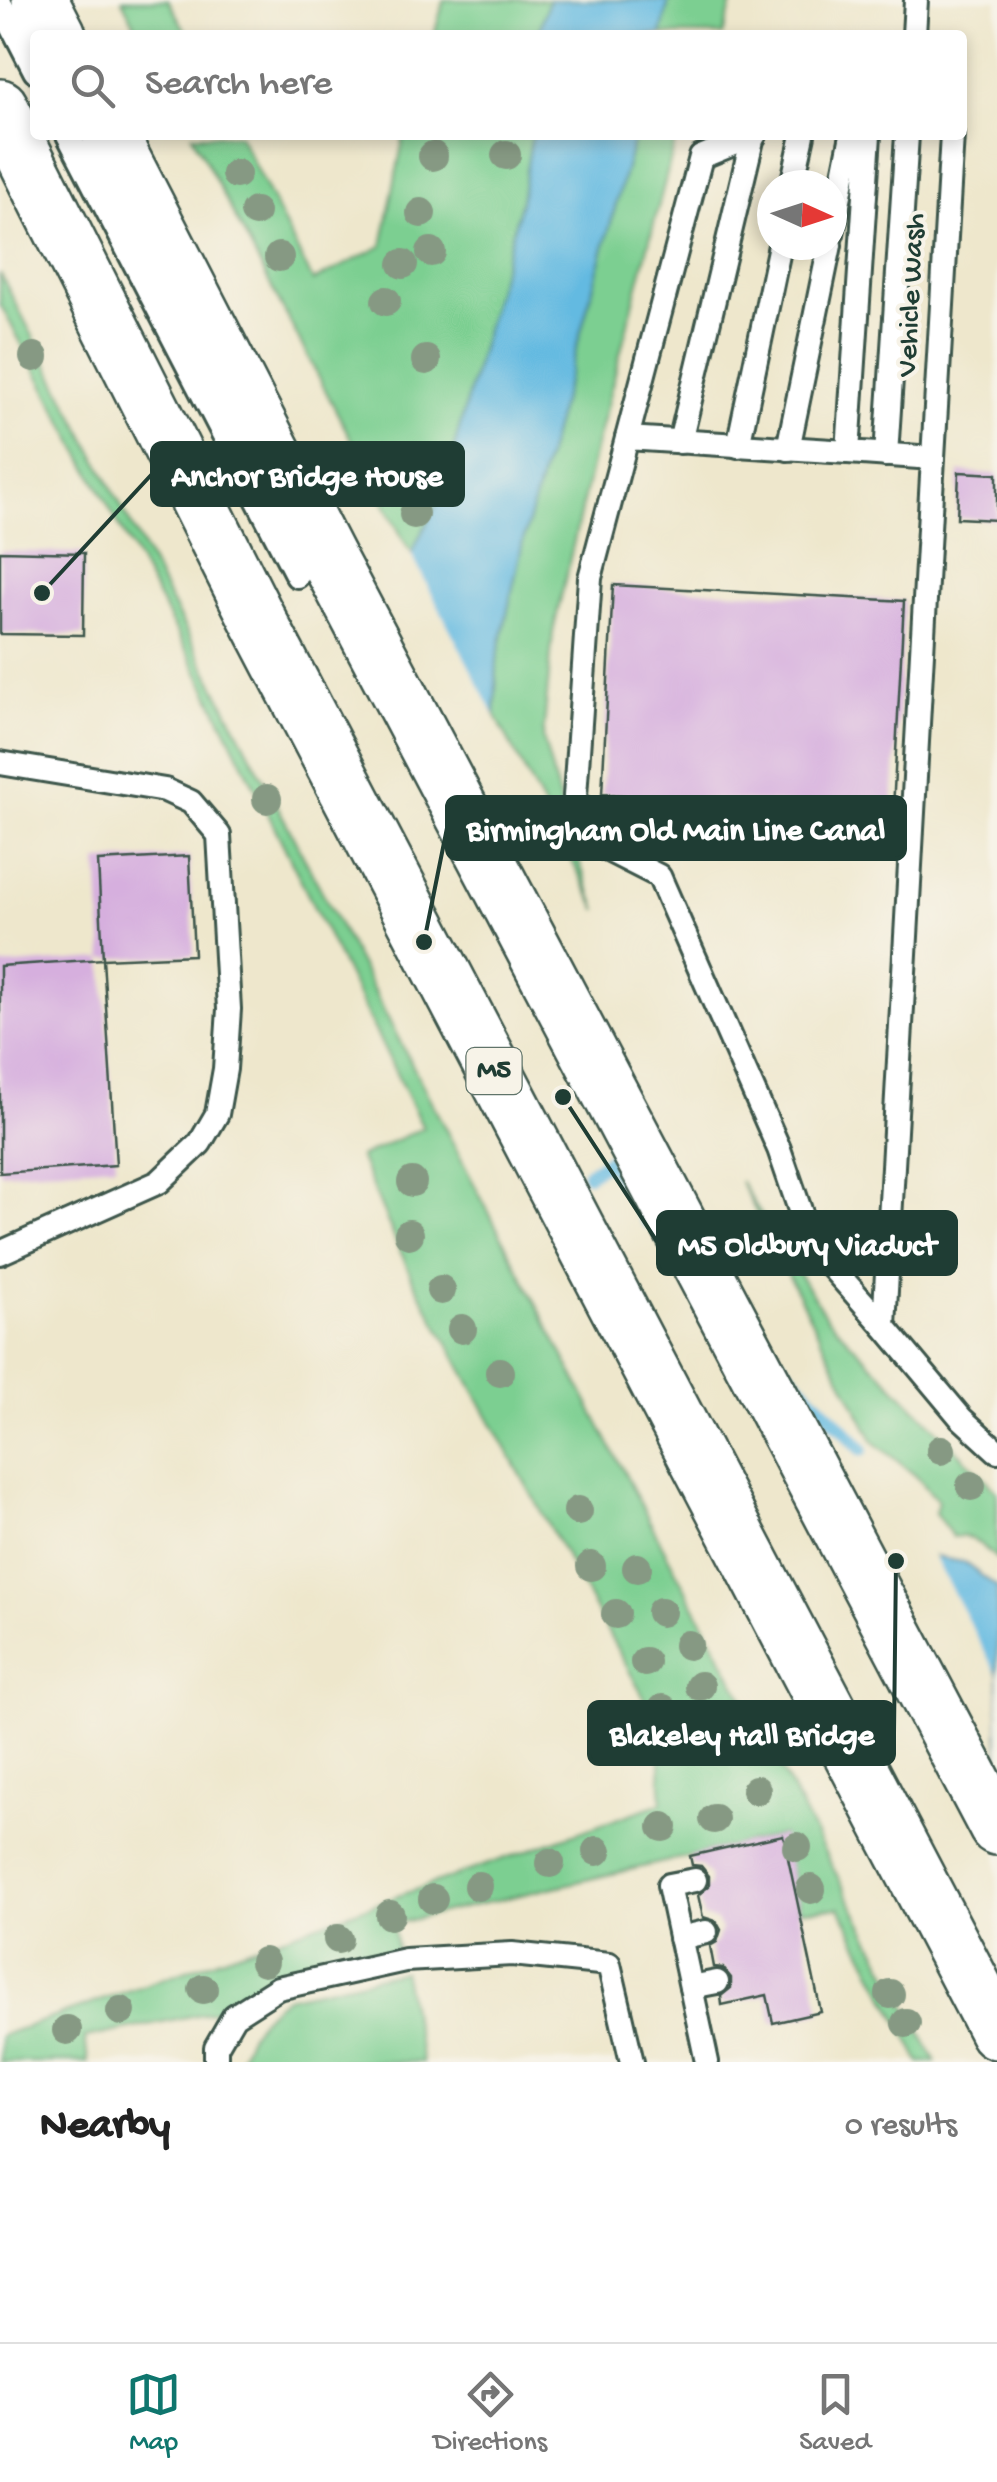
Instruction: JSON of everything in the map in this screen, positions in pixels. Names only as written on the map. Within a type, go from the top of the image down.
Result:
[{"type":"highway","points":[[40,0],[55,30]]},
{"type":"highway","name":"M5","points":[[0,107],[256,616],[997,2031]]},
{"type":"highway","points":[[113,140],[335,573],[997,1827]]},
{"type":"lane","points":[[914,30],[916,0]]},
{"type":"lane","points":[[0,3],[30,60]]},
{"type":"lane","points":[[71,140],[297,576]]},
{"type":"lane","points":[[742,140],[701,157],[590,578],[575,796],[592,842],[659,876],[779,1149],[812,1245],[961,1418],[997,1451]]},
{"type":"lane","points":[[680,442],[753,140]]},
{"type":"lane","points":[[795,170],[802,140]]},
{"type":"lane","points":[[845,170],[851,140]]},
{"type":"lane","points":[[848,452],[869,140]]},
{"type":"lane","name":"Vehicle Wash","points":[[886,455],[907,140]]},
{"type":"lane","name":"Vehicle Wash","points":[[884,1326],[952,140]]},
{"type":"lane","points":[[738,446],[777,260]]},
{"type":"lane","points":[[788,449],[827,260]]},
{"type":"lane","points":[[626,438],[933,458]]},
{"type":"lane","points":[[0,763],[165,790],[191,802],[219,836],[229,1009],[217,1114],[200,1143],[159,1182],[0,1253]]},
{"type":"lane","points":[[695,1880],[669,1885],[707,2062]]},
{"type":"lane","points":[[680,1938],[706,1932]]},
{"type":"lane","points":[[216,2062],[216,2048],[234,2016],[278,1988],[404,1960],[512,1954],[610,1964],[632,2062]]},
{"type":"lane","points":[[691,1988],[717,1982]]},
{"type":"green space","points":[[122,0],[168,0],[185,30],[137,30]]},
{"type":"green space","points":[[444,0],[549,0],[540,30],[435,30]]},
{"type":"green space","points":[[669,0],[733,0],[724,30],[662,30]]},
{"type":"green space","points":[[195,140],[242,140],[313,281],[382,246],[403,140],[531,140],[521,201],[441,496],[411,554]]},
{"type":"green space","points":[[634,140],[676,140],[594,454],[553,632],[543,738],[570,839],[598,910],[495,715],[497,659],[523,541]]},
{"type":"green space","points":[[0,273],[662,1545],[936,2062],[920,2062],[840,1908],[800,1910],[782,1835],[393,1924],[397,1950],[279,1976],[220,2010],[85,2038],[88,2062],[0,2062],[0,2036],[662,1803],[658,1723],[413,1280],[359,1157],[423,1128],[200,676],[0,304]]},
{"type":"green space","points":[[740,1181],[827,1318],[997,1491],[997,1559],[972,1539],[953,1537],[935,1513],[938,1501],[916,1476],[874,1442]]},
{"type":"green space","points":[[403,1971],[422,2062],[239,2062],[256,2025],[286,1997]]},
{"type":"water","points":[[549,0],[669,0],[662,30],[540,30]]},
{"type":"water","points":[[531,140],[634,140],[523,541],[497,659],[494,733],[510,853],[600,1158],[653,1244],[934,1557],[963,1562],[997,1587],[997,1824],[876,1585],[748,1441],[371,762],[411,554],[441,496],[521,201]]},
{"type":"pier","points":[[408,548],[499,724],[514,852],[561,1028],[605,1156],[658,1241],[896,1495],[935,1550],[932,1553],[997,1675],[997,1829],[818,1518],[694,1401],[478,1094],[400,960],[366,856],[366,762],[373,641]]},
{"type":"building","points":[[959,472],[997,474],[997,520],[957,518]]},
{"type":"building","points":[[0,551],[84,553],[83,635],[0,634]]},
{"type":"building","points":[[613,585],[904,601],[893,809],[602,794]]},
{"type":"building","points":[[189,856],[194,955],[103,959],[98,861]]},
{"type":"building","points":[[103,959],[116,1165],[0,1173],[0,966]]},
{"type":"building","points":[[783,1835],[821,2012],[773,2023],[767,1995],[722,2005],[721,1996],[731,1988],[731,1978],[723,1968],[714,1967],[710,1946],[717,1942],[721,1930],[716,1921],[703,1917],[698,1895],[709,1886],[709,1876],[701,1866],[692,1865],[690,1856]]},
{"type":"waterway","points":[[588,1174],[609,1160],[648,1222]]},
{"type":"waterway","points":[[775,1359],[862,1449]]},
{"type":"place","name":"Anchor Bridge House","points":[[42,593]]},
{"type":"place","name":"Birmingham Old Main Line Canal","points":[[424,942]]},
{"type":"place","name":"M5 Oldbury Viaduct","points":[[563,1097]]},
{"type":"place","name":"Blakeley Hall Bridge","points":[[896,1561]]}]
